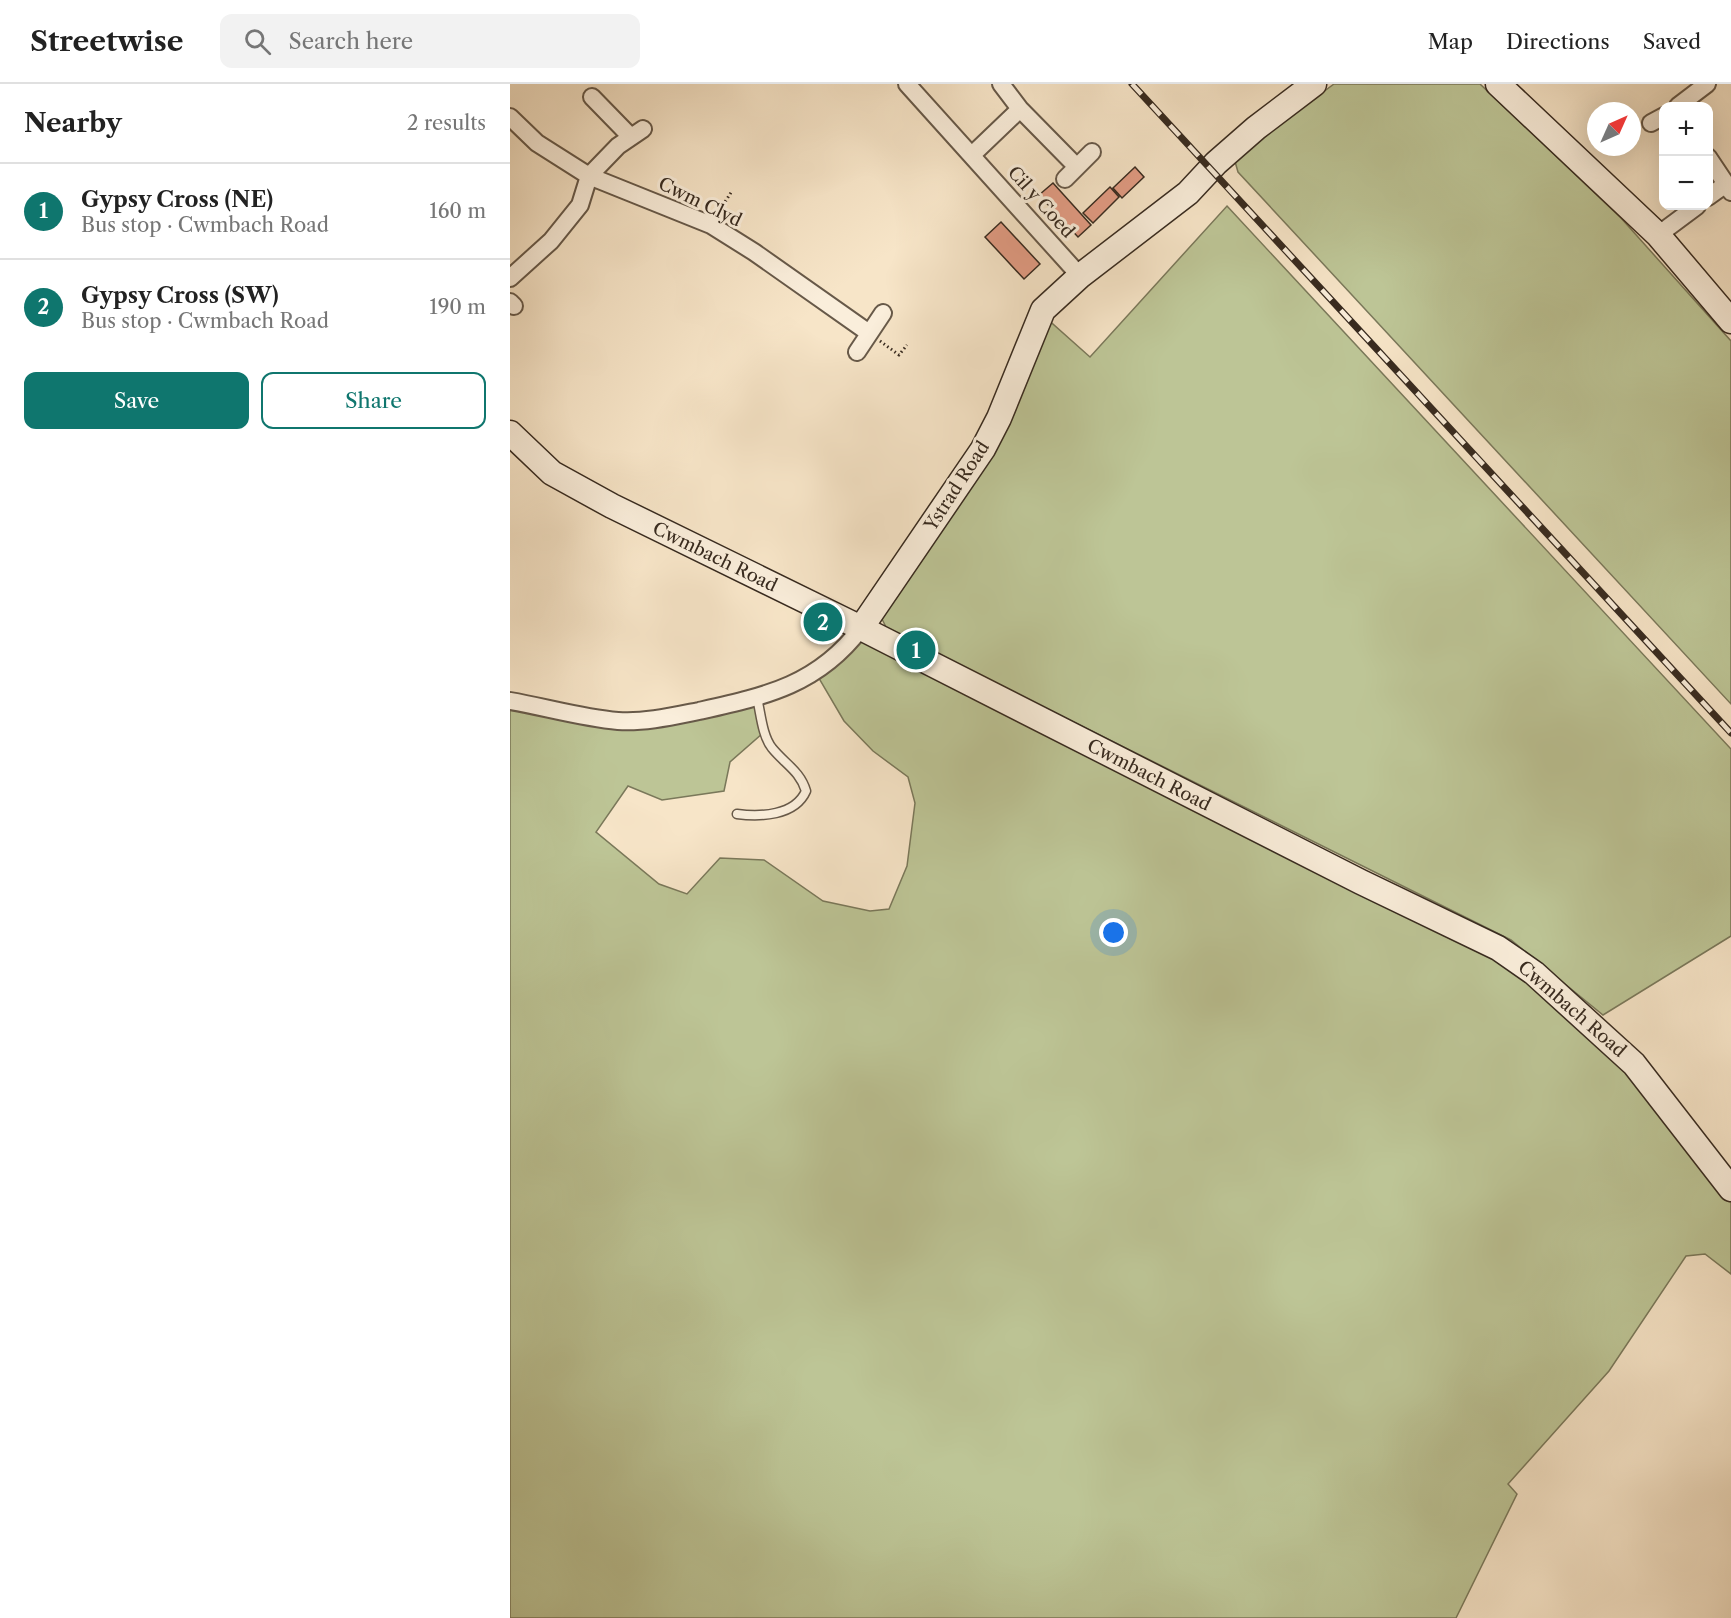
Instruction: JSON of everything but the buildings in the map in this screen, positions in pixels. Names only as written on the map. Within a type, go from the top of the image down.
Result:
[{"type":"main road","name":"Ystrad Road","points":[[861,628],[983,449],[999,418],[1043,310],[1080,276],[1188,193],[1216,163],[1256,128],[1314,84]]},
{"type":"main road","points":[[1498,84],[1658,235],[1731,321]]},
{"type":"main road","name":"Cwmbach Road","points":[[510,433],[552,473],[572,484],[1361,882],[1498,948],[1534,973],[1634,1064],[1731,1189]]},
{"type":"street","name":"Cil y Coed","points":[[907,84],[973,154],[1080,276]]},
{"type":"street","points":[[1001,84],[1071,173],[1092,152]]},
{"type":"street","points":[[1683,102],[1707,84]]},
{"type":"street","points":[[510,278],[551,241],[580,205],[589,176],[636,132],[592,97]]},
{"type":"street","points":[[973,154],[1020,109]]},
{"type":"street","name":"Cwm Clyd","points":[[510,117],[537,143],[589,176],[711,225],[754,252],[868,333]]},
{"type":"street","points":[[1713,165],[1728,188],[1713,195]]},
{"type":"street","points":[[1658,235],[1692,210]]},
{"type":"street","points":[[857,352],[883,312]]},
{"type":"street","name":"Ystrad Road","points":[[510,700],[619,721],[672,716],[757,698],[791,687],[843,652],[861,628]]},
{"type":"lane","points":[[737,814],[767,816],[798,803],[806,791],[799,774],[772,748],[767,738],[757,698]]},
{"type":"path","points":[[711,225],[732,191]]},
{"type":"path","points":[[868,333],[899,354],[907,345]]},
{"type":"green space","points":[[1334,84],[1480,84],[1621,218],[1731,341],[1731,704],[1238,172],[1234,158]]},
{"type":"green space","points":[[1227,206],[1731,749],[1731,936],[1603,1015],[1511,940],[887,629],[880,615],[1045,317],[1090,357]]},
{"type":"green space","points":[[861,639],[1493,956],[1526,977],[1629,1067],[1731,1200],[1731,1274],[1705,1254],[1686,1256],[1609,1371],[1508,1484],[1517,1494],[1456,1618],[510,1618],[510,704],[621,728],[753,703],[763,733],[730,762],[724,791],[662,800],[628,786],[596,832],[659,884],[687,894],[720,858],[764,860],[823,901],[870,911],[889,909],[907,866],[915,803],[908,777],[873,751],[844,721],[817,675]]},
{"type":"railway","points":[[1132,84],[1731,733]]},
{"type":"place","name":"Gypsy Cross (SW)","points":[[823,622]]},
{"type":"place","name":"Gypsy Cross (NE)","points":[[916,650]]}]
